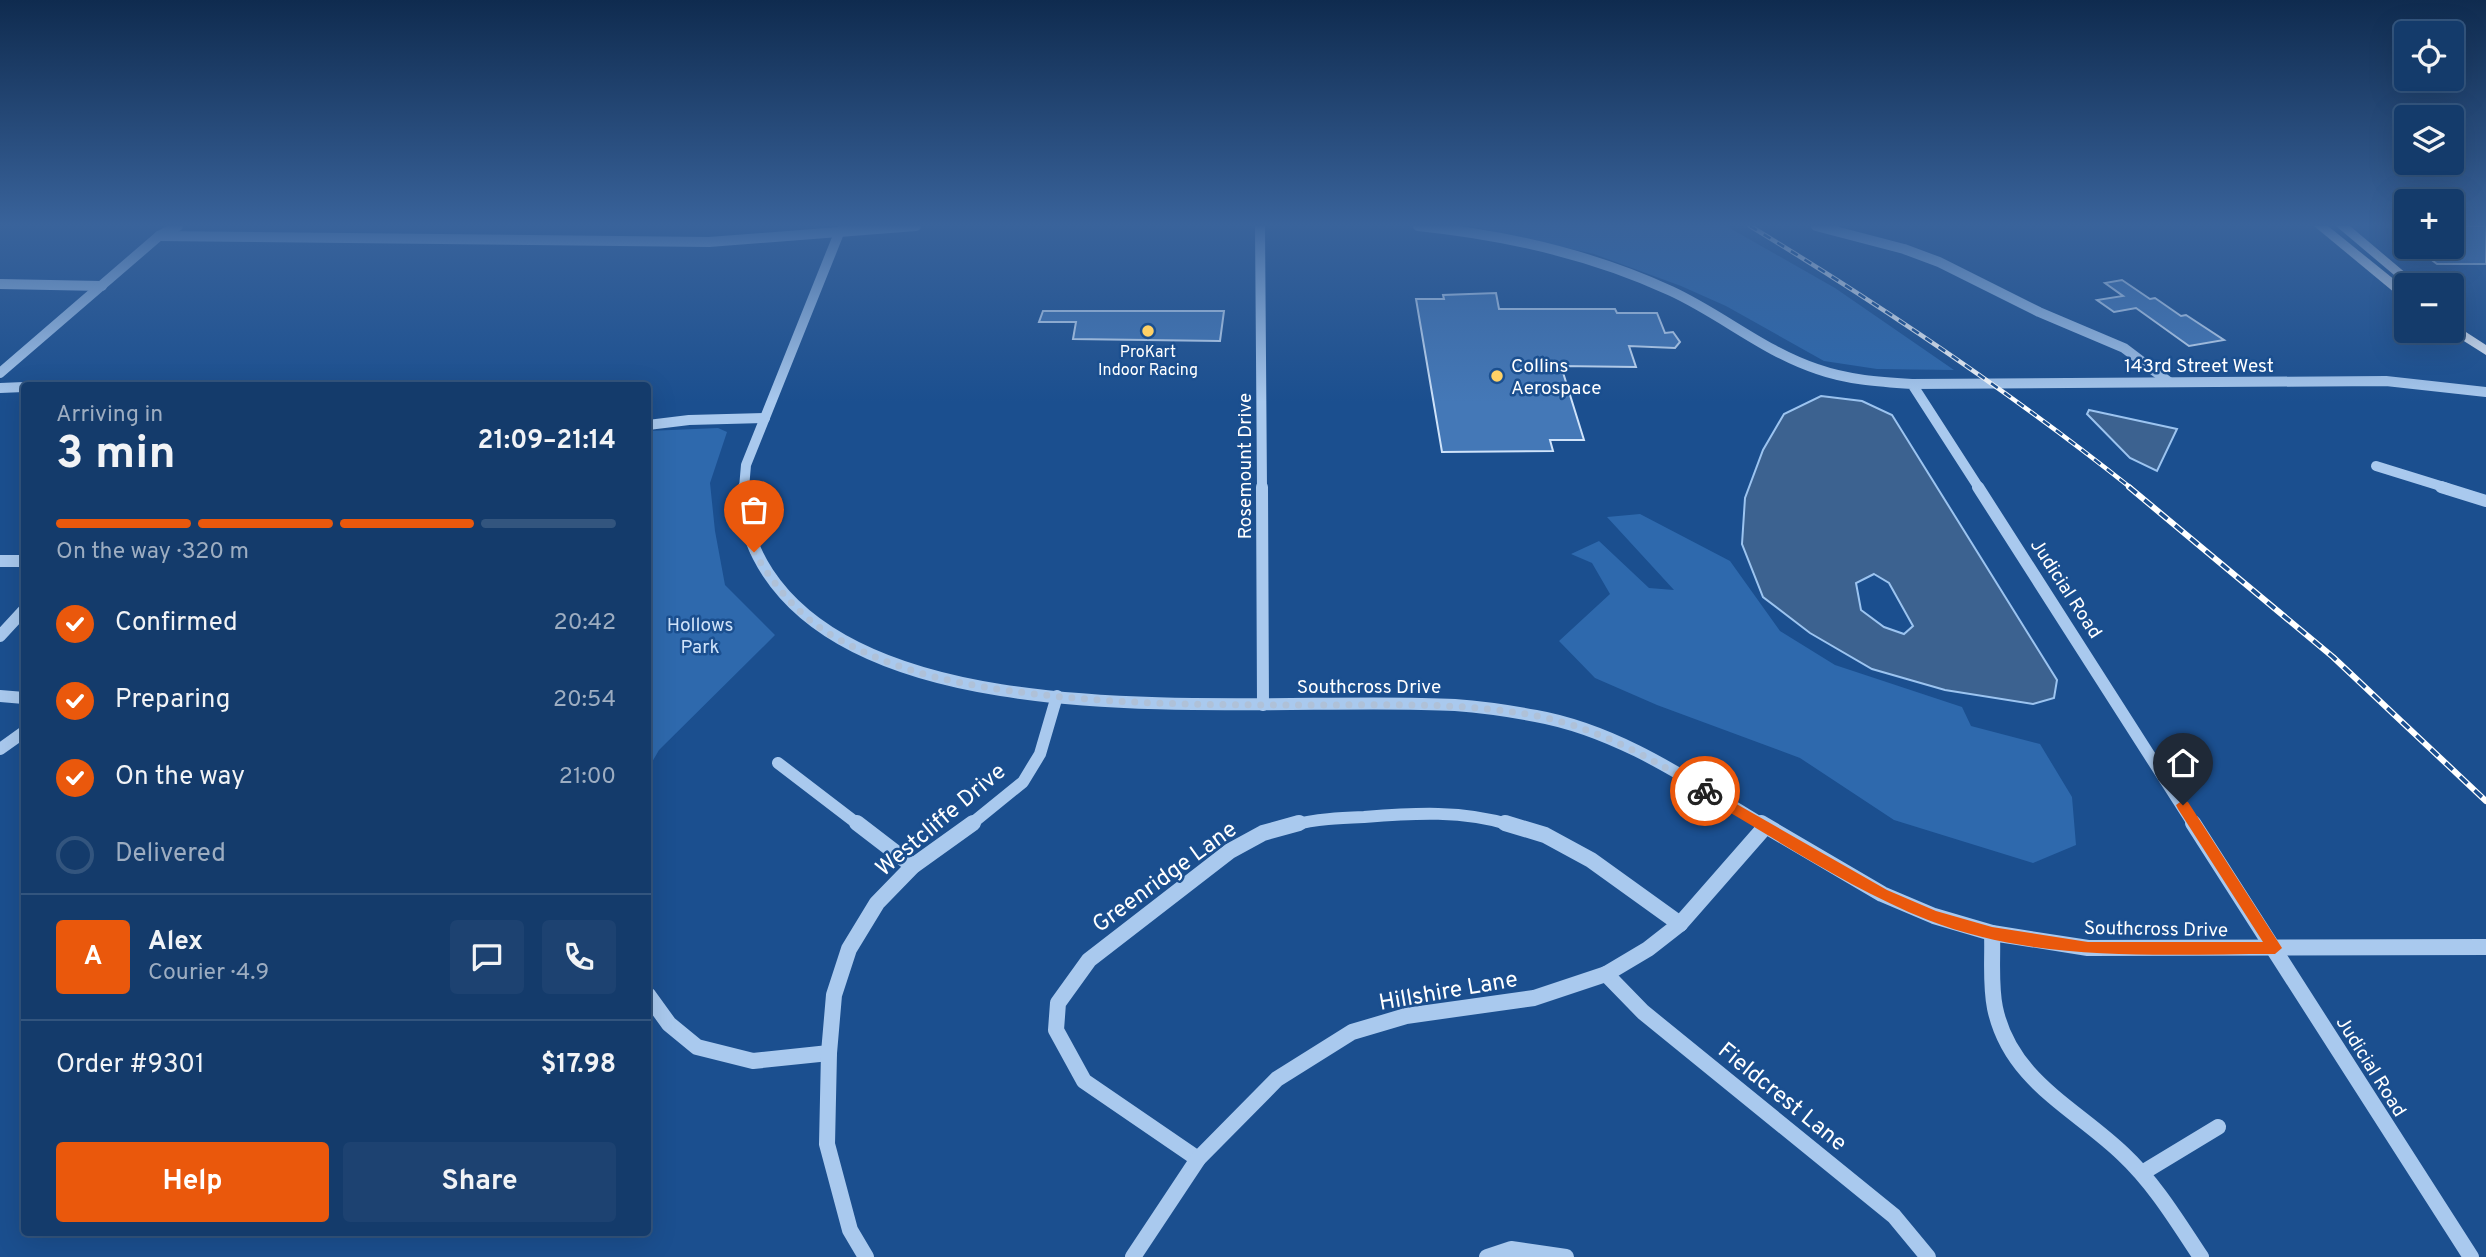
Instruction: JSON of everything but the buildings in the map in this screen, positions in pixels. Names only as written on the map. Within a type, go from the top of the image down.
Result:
[{"type":"main road","points":[[2464,321],[2486,337]]},
{"type":"main road","points":[[2464,335],[2486,351]]},
{"type":"street","points":[[34,285],[102,286]]},
{"type":"street","name":"Southcross Drive","points":[[815,285],[746,465],[742,506],[754,552],[783,596],[831,635],[895,666],[965,685],[1057,696],[1168,704],[1456,705],[1538,716],[1587,730],[1635,749],[1882,894],[1934,916],[1992,933],[2088,948],[2486,947]]},
{"type":"street","name":"Rosemount Drive","points":[[1260,285],[1263,705]]},
{"type":"street","points":[[1655,285],[1709,309],[1805,365],[1874,382],[1912,384]]},
{"type":"street","points":[[1984,285],[2039,312],[2117,342],[2147,362],[2169,382]]},
{"type":"street","points":[[0,373],[102,286]]},
{"type":"street","name":"143rd Street West","points":[[1912,384],[2386,381],[2486,392]]},
{"type":"street","name":"Judicial Road","points":[[1912,384],[2275,948],[2470,1257]]},
{"type":"street","points":[[0,387],[21,387]]},
{"type":"street","points":[[651,425],[690,419],[765,418]]},
{"type":"street","points":[[2376,466],[2486,501]]},
{"type":"street","points":[[0,561],[21,561]]},
{"type":"street","points":[[0,636],[21,613]]},
{"type":"street","points":[[0,696],[21,698]]},
{"type":"street","name":"Westcliffe Drive","points":[[866,1257],[850,1230],[827,1144],[829,1053],[834,995],[849,949],[877,903],[913,866],[998,805],[1023,782],[1040,754],[1057,696]]},
{"type":"street","points":[[0,749],[21,734]]},
{"type":"street","points":[[778,763],[913,866]]},
{"type":"street","name":"Greenridge Lane","points":[[1198,1158],[1084,1081],[1056,1030],[1059,1003],[1089,960],[1230,851],[1263,833],[1325,819],[1420,813],[1485,817],[1545,835],[1591,860],[1680,924]]},
{"type":"street","name":"Hillshire Lane","points":[[1133,1257],[1198,1158],[1277,1079],[1352,1032],[1406,1016],[1534,998],[1606,974],[1648,949],[1680,924],[1765,827]]},
{"type":"street","points":[[1992,933],[1995,1010],[2011,1052],[2044,1092],[2107,1139],[2142,1172],[2201,1257]]},
{"type":"street","name":"Fieldcrest Lane","points":[[1606,974],[1643,1012],[1894,1216],[1928,1257]]},
{"type":"street","points":[[651,999],[669,1024],[697,1047],[753,1061],[829,1053]]},
{"type":"street","points":[[2142,1172],[2218,1127]]},
{"type":"street","points":[[1487,1257],[1511,1249],[1566,1257]]},
{"type":"green space","points":[[1677,285],[1829,285],[1954,370],[1877,369],[1824,361],[1726,306]]},
{"type":"green space","name":"Hollows Park","points":[[718,428],[727,432],[710,483],[725,585],[775,635],[659,750],[651,764],[651,431]]},
{"type":"green space","points":[[1640,514],[1730,561],[1780,631],[1835,665],[1962,707],[1971,726],[2040,744],[2072,797],[2076,845],[2033,863],[1894,820],[1800,758],[1657,705],[1595,678],[1559,641],[1610,594],[1592,563],[1571,554],[1599,541],[1649,588],[1674,590],[1607,517]]},
{"type":"shaded area","points":[[1821,396],[1862,401],[1892,415],[2057,680],[2054,698],[2033,704],[1945,690],[1872,669],[1810,633],[1763,597],[1742,544],[1745,498],[1763,450],[1784,414]],"holes":[[[1874,574],[1889,583],[1913,626],[1904,634],[1884,627],[1861,610],[1856,583]]]},
{"type":"shaded area","points":[[2089,410],[2177,429],[2157,471],[2130,458],[2087,414]]},
{"type":"railway","points":[[1844,285],[1945,351],[2131,488]]},
{"type":"railway","points":[[2129,487],[2333,657],[2486,801]]},
{"type":"way so far","points":[[754,552],[783,596],[831,635],[895,666],[965,685],[1057,696],[1168,704],[1456,705],[1538,716],[1587,730],[1635,749],[1705,791]]},
{"type":"place","name":"ProKart Indoor Racing","points":[[1148,331]]},
{"type":"place","name":"Collins Aerospace","points":[[1497,376]]},
{"type":"route","points":[[1705,791],[1882,894],[1934,916],[1992,933],[2088,948],[2275,948],[2183,805]]}]
